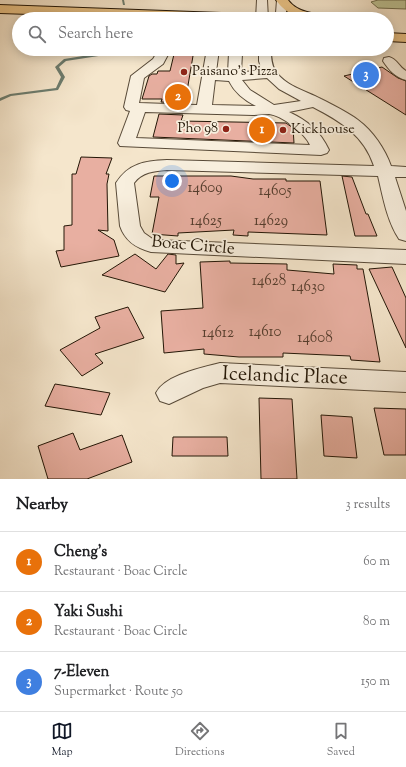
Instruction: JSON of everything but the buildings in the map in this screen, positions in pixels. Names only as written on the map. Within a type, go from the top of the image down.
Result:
[{"type":"highway","points":[[282,0],[285,6],[290,10],[297,12]]},
{"type":"highway","points":[[0,9],[79,12]]},
{"type":"highway","points":[[394,37],[406,38]]},
{"type":"street","points":[[262,0],[262,12]]},
{"type":"street","points":[[281,12],[282,0]]},
{"type":"street","points":[[161,56],[158,61],[138,76],[135,107],[126,143],[321,150],[316,138],[306,128],[249,96],[237,84],[234,77],[235,56]]},
{"type":"street","points":[[204,109],[212,56]]},
{"type":"street","points":[[264,56],[264,61],[270,74],[292,90],[340,114],[364,133],[376,150],[385,171],[406,235]]},
{"type":"street","points":[[389,61],[397,71],[406,76]]},
{"type":"street","points":[[209,76],[234,77],[270,74]]},
{"type":"street","points":[[135,107],[253,111],[274,110],[316,102]]},
{"type":"street","name":"Boac Circle","points":[[406,172],[167,165],[148,166],[132,173],[125,183],[130,229],[134,236],[140,241],[151,246],[406,257]]},
{"type":"street","name":"Icelandic Place","points":[[169,393],[196,379],[220,374],[406,382]]},
{"type":"green space","points":[[378,0],[406,0],[406,9],[378,8],[371,2]]},
{"type":"waterway","points":[[123,0],[124,4]]},
{"type":"waterway","points":[[0,100],[10,95],[57,89],[63,77],[57,67],[65,60],[91,56]]},
{"type":"place","name":"Paisano's Pizza","points":[[184,72]]},
{"type":"place","name":"7-Eleven","points":[[366,75]]},
{"type":"place","name":"Yaki Sushi","points":[[178,97]]},
{"type":"place","name":"Pho 98","points":[[226,129]]},
{"type":"place","name":"Cheng's","points":[[262,130]]},
{"type":"place","name":"Kickhouse","points":[[283,130]]}]
